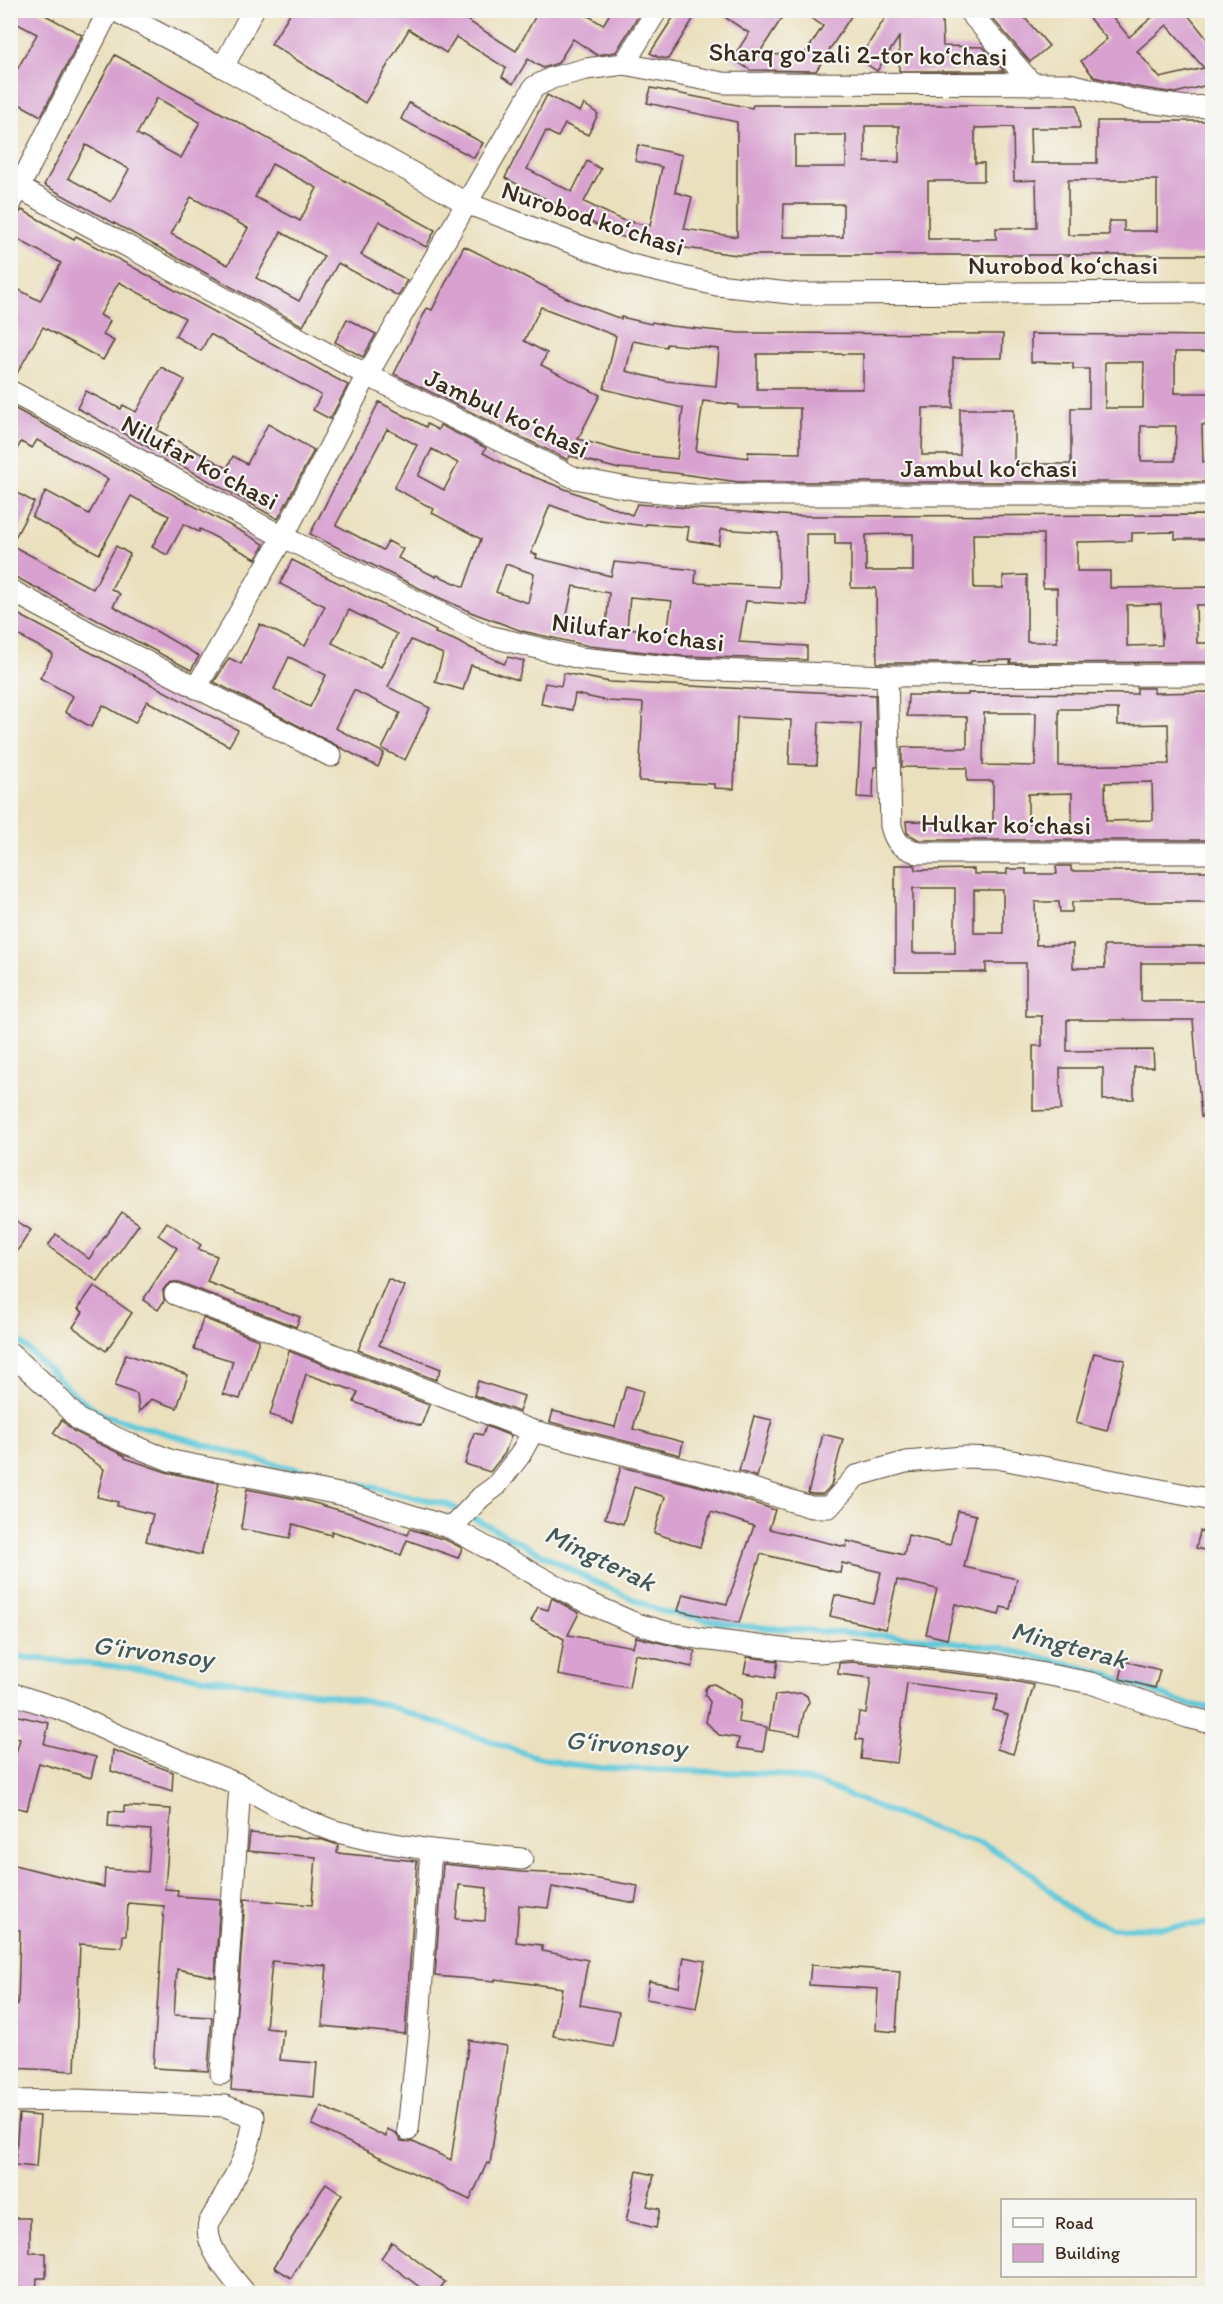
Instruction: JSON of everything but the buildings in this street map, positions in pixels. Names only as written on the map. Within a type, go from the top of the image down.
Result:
[{"type":"street","name":"Nurobod koʻchasi","points":[[112,10],[223,67],[466,203],[631,265],[717,285],[798,294],[1212,291]]},
{"type":"street","points":[[13,192],[112,10]]},
{"type":"street","points":[[223,67],[254,10]]},
{"type":"street","points":[[624,64],[657,10]]},
{"type":"street","name":"Sharq go'zali 2-tor koʻchasi","points":[[968,10],[1033,85]]},
{"type":"street","name":"Sharq go'zali 2-tor koʻchasi","points":[[283,537],[367,375],[466,203],[534,87],[552,78],[586,69],[624,64],[723,83],[1069,84],[1134,100],[1186,106],[1212,106]]},
{"type":"street","name":"Jambul koʻchasi","points":[[13,192],[367,375],[575,478],[638,490],[692,495],[1212,495]]},
{"type":"street","name":"Nilufar koʻchasi","points":[[10,391],[283,537],[488,636],[580,658],[689,669],[887,676],[1212,675]]},
{"type":"street","points":[[196,688],[283,537]]},
{"type":"street","points":[[10,590],[331,756]]},
{"type":"street","name":"Hulkar koʻchasi","points":[[887,676],[891,826],[894,840],[903,847],[918,853],[1212,853]]},
{"type":"street","points":[[175,1294],[532,1431],[718,1478],[811,1507],[829,1507],[856,1476],[906,1461],[963,1456],[997,1458],[1212,1500]]},
{"type":"street","points":[[10,1353],[79,1420],[129,1444],[172,1461],[349,1496],[455,1523],[580,1599],[634,1623],[666,1632],[790,1650],[819,1652],[852,1649],[993,1664],[1091,1683],[1187,1717],[1212,1723]]},
{"type":"street","points":[[455,1523],[502,1479],[520,1455],[532,1431]]},
{"type":"street","points":[[10,1693],[63,1710],[117,1735],[240,1785],[295,1816],[334,1831],[431,1850],[522,1858]]},
{"type":"street","points":[[221,2074],[240,1785]]},
{"type":"street","points":[[408,2130],[418,2036],[431,1850]]},
{"type":"street","points":[[10,2101],[78,2100],[225,2106],[254,2117],[248,2145],[207,2230],[207,2236],[224,2267],[246,2294]]},
{"type":"waterway","name":"Mingterak","points":[[10,1332],[74,1394],[103,1415],[262,1461],[449,1505],[585,1577],[660,1611],[742,1626],[923,1638],[1001,1648],[1100,1672],[1187,1704],[1212,1708]]},
{"type":"waterway","name":"G‘irvonsoy","points":[[10,1656],[113,1666],[290,1689],[383,1704],[530,1755],[562,1763],[601,1768],[777,1774],[818,1783],[928,1827],[986,1845],[1030,1872],[1069,1909],[1111,1928],[1170,1927],[1212,1923]]}]
